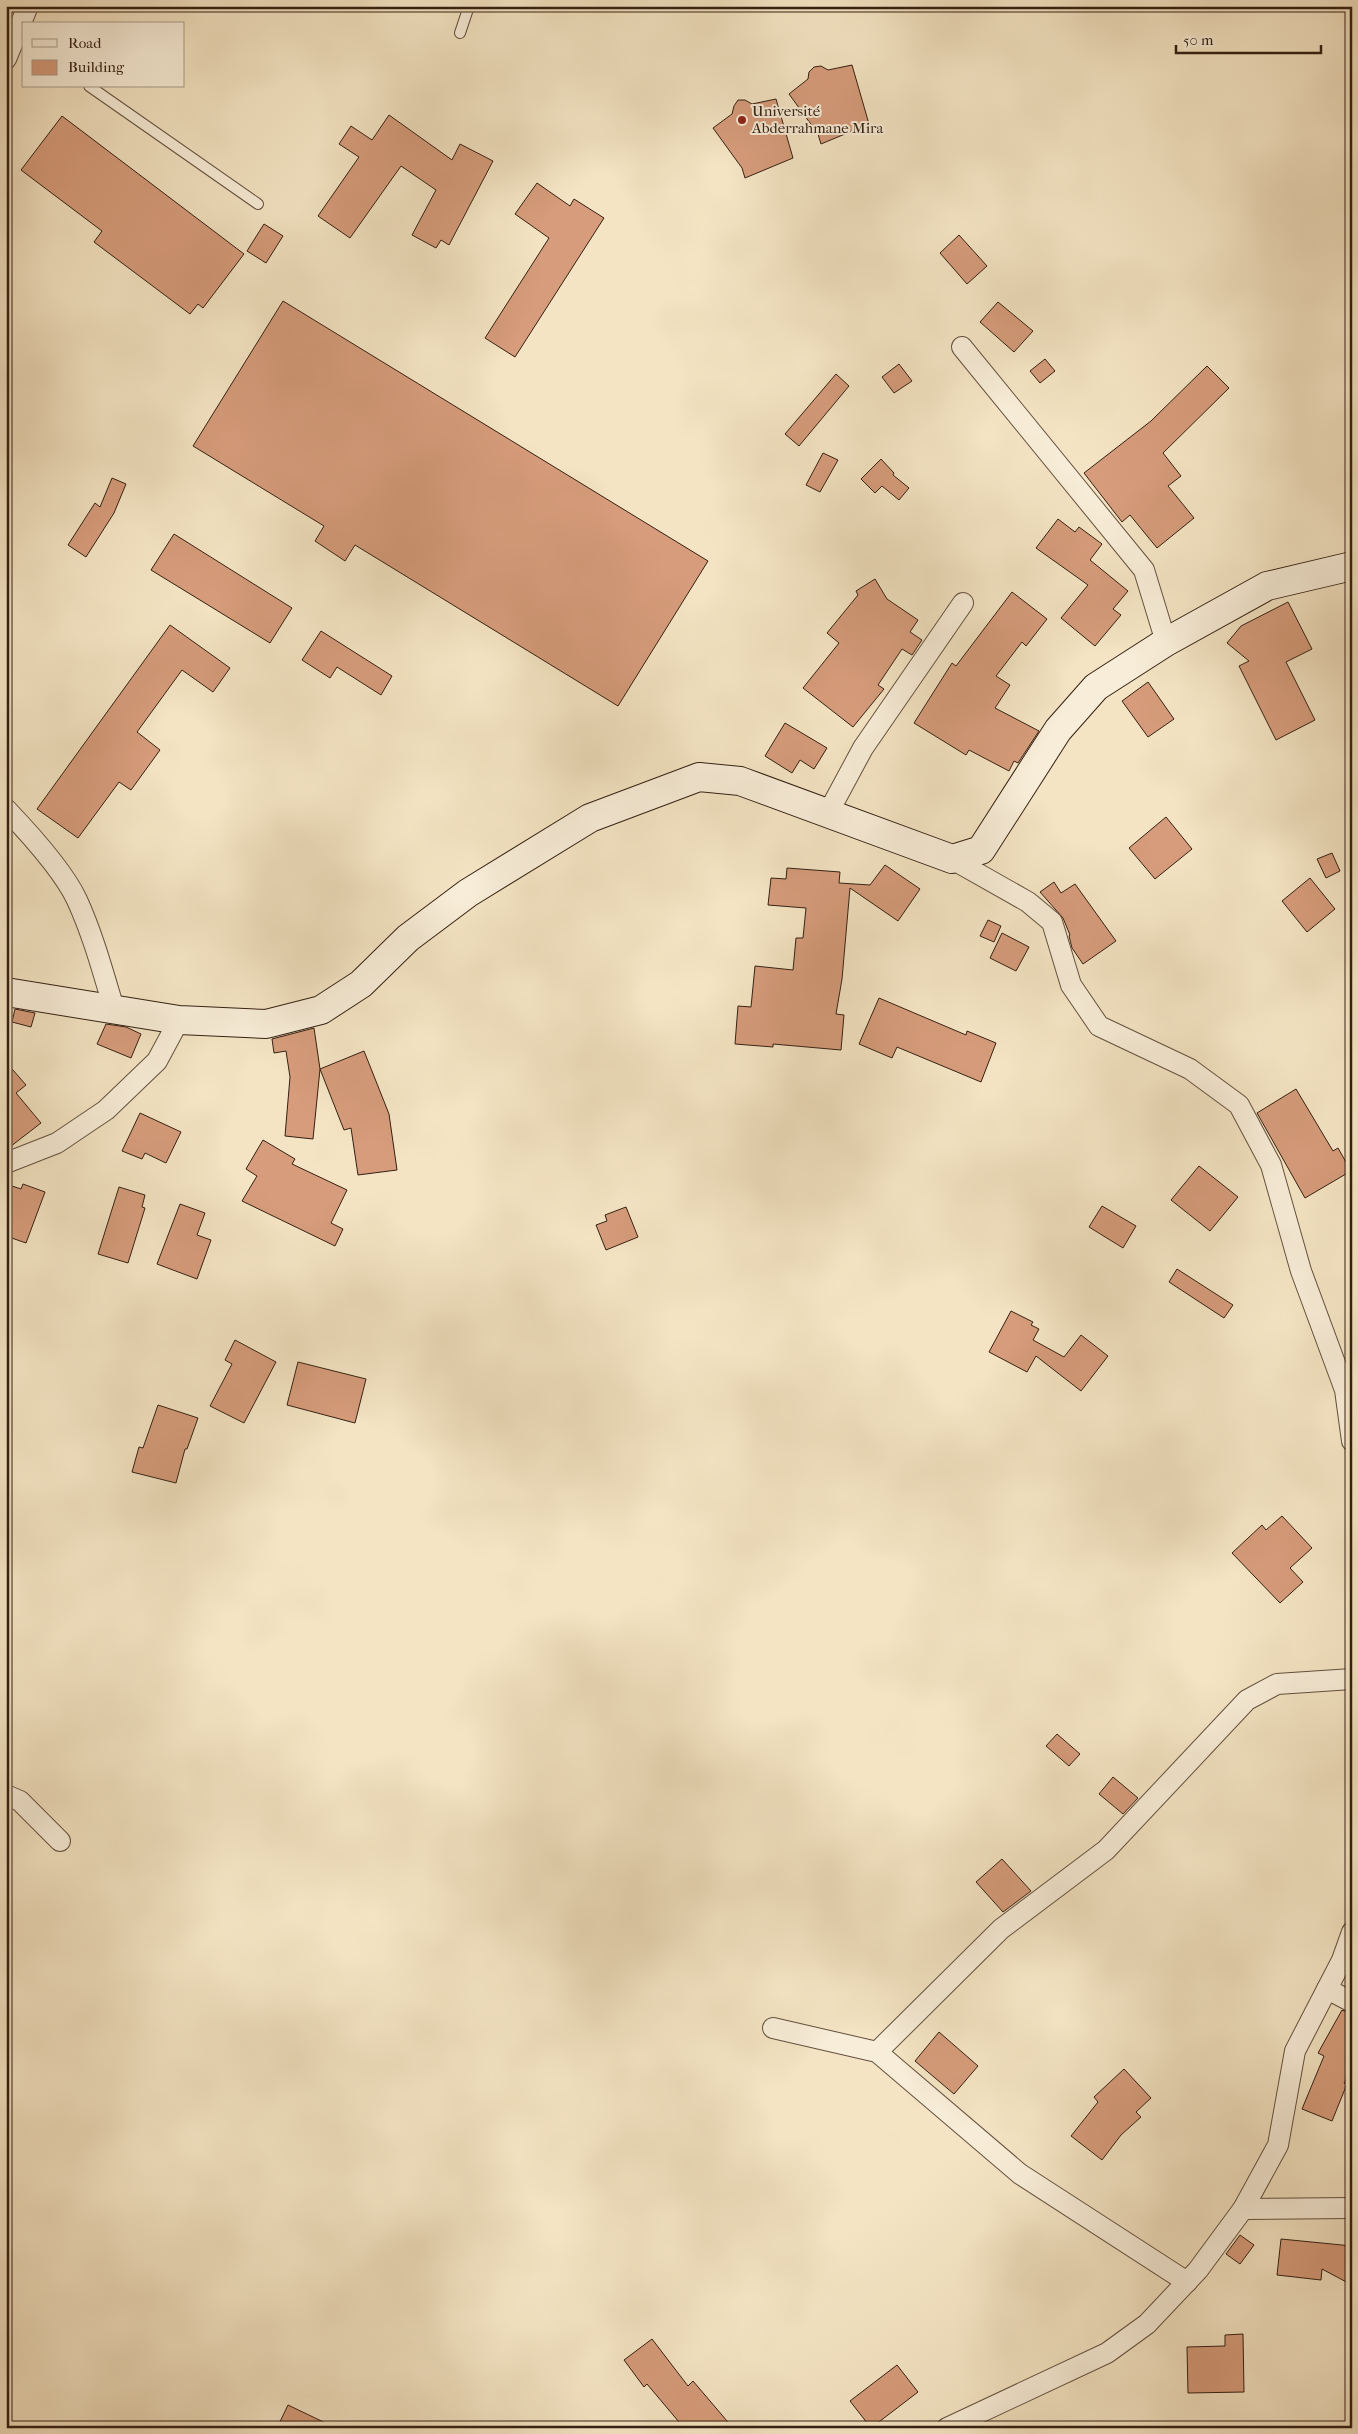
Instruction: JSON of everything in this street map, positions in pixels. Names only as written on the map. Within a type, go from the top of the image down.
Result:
[{"type":"street","points":[[6,59],[22,26]]},
{"type":"street","points":[[962,347],[1144,570],[1166,642]]},
{"type":"street","points":[[952,859],[981,850],[1058,730],[1096,687],[1166,642],[1267,586],[1352,566]]},
{"type":"street","points":[[828,813],[862,748],[963,603]]},
{"type":"street","points":[[6,992],[179,1020],[266,1024],[321,1010],[361,984],[408,938],[468,892],[590,818],[699,777],[740,781],[952,859],[1028,902],[1052,922],[1071,985],[1099,1026],[1190,1069],[1239,1105],[1270,1165],[1301,1271],[1345,1390],[1352,1441]]},
{"type":"street","points":[[6,808],[25,828],[76,898],[100,959],[114,1009]]},
{"type":"street","points":[[6,1163],[57,1143],[106,1110],[157,1061],[179,1020]]},
{"type":"street","points":[[877,2052],[1001,1929],[1106,1850],[1247,1700],[1277,1684],[1352,1679]]},
{"type":"street","points":[[6,1795],[20,1801],[60,1841]]},
{"type":"street","points":[[947,2428],[1107,2353],[1147,2324],[1198,2270],[1243,2209],[1278,2145],[1295,2051],[1342,1960],[1352,1932]]},
{"type":"street","points":[[1327,1989],[1352,2002]]},
{"type":"street","points":[[773,2028],[877,2052],[1020,2174],[1187,2282]]},
{"type":"street","points":[[1243,2209],[1352,2208]]},
{"type":"lane","points":[[460,33],[470,6]]},
{"type":"lane","points":[[92,88],[258,204]]},
{"type":"building","points":[[852,65],[869,124],[821,144],[818,134],[789,94],[808,79],[809,72],[814,67],[821,66],[828,70]]},
{"type":"building","points":[[776,99],[793,158],[745,178],[742,168],[713,128],[732,114],[738,100],[745,100],[752,104]]},
{"type":"building","points":[[389,115],[452,160],[460,144],[493,161],[449,245],[441,240],[436,248],[412,235],[436,190],[401,166],[350,238],[318,216],[359,157],[339,144],[351,126],[372,140]]},
{"type":"building","points":[[62,116],[244,254],[203,308],[198,304],[190,314],[94,242],[102,231],[21,170]]},
{"type":"building","points":[[537,183],[570,206],[574,199],[604,218],[515,357],[485,338],[549,238],[515,214]]},
{"type":"building","points":[[264,224],[283,236],[266,263],[247,251]]},
{"type":"building","points":[[959,235],[987,266],[967,284],[940,253]]},
{"type":"building","points":[[283,301],[708,561],[618,706],[355,545],[345,561],[315,541],[324,526],[193,446]]},
{"type":"building","points":[[998,302],[1033,331],[1014,352],[980,322]]},
{"type":"building","points":[[1045,359],[1055,371],[1040,383],[1030,371]]},
{"type":"building","points":[[899,364],[912,381],[894,393],[882,377]]},
{"type":"building","points":[[1207,366],[1229,388],[1163,453],[1181,476],[1168,486],[1194,518],[1157,548],[1130,515],[1122,522],[1084,473],[1151,421]]},
{"type":"building","points":[[836,374],[849,386],[799,446],[785,434]]},
{"type":"building","points":[[823,453],[838,460],[820,492],[806,485]]},
{"type":"building","points":[[881,459],[894,473],[893,475],[909,488],[899,500],[882,486],[875,493],[861,479]]},
{"type":"building","points":[[112,478],[126,484],[114,513],[86,557],[68,545],[95,503],[100,507]]},
{"type":"building","points":[[1058,519],[1075,532],[1079,527],[1102,544],[1090,560],[1128,591],[1113,609],[1121,615],[1095,646],[1061,618],[1088,585],[1036,548]]},
{"type":"building","points":[[174,534],[292,608],[270,643],[151,570]]},
{"type":"building","points":[[875,579],[887,599],[918,620],[910,632],[922,640],[912,655],[902,649],[878,685],[884,689],[853,727],[803,688],[839,643],[827,633],[858,595],[856,591]]},
{"type":"building","points":[[1012,592],[1047,619],[1026,646],[1022,642],[996,676],[1010,685],[995,708],[1039,731],[1018,763],[1014,761],[1009,771],[969,750],[966,755],[914,723],[952,663],[956,666]]},
{"type":"building","points":[[1288,602],[1312,649],[1286,662],[1315,720],[1276,740],[1239,666],[1249,661],[1227,643],[1241,626]]},
{"type":"building","points":[[170,625],[230,668],[213,692],[182,670],[137,732],[160,750],[131,790],[119,782],[78,838],[37,809]]},
{"type":"building","points":[[321,631],[392,676],[381,695],[337,667],[330,678],[302,660]]},
{"type":"building","points":[[1148,682],[1174,719],[1148,737],[1122,701]]},
{"type":"building","points":[[785,723],[827,748],[814,769],[800,760],[792,773],[765,756]]},
{"type":"building","points":[[1166,817],[1192,849],[1155,879],[1129,848]]},
{"type":"building","points":[[1332,853],[1340,871],[1326,878],[1317,859]]},
{"type":"building","points":[[885,865],[920,889],[898,921],[850,888],[842,979],[836,1014],[844,1015],[841,1050],[773,1044],[773,1047],[735,1044],[738,1006],[751,1007],[755,966],[793,970],[796,938],[803,938],[806,908],[768,905],[771,878],[786,879],[787,868],[840,872],[839,883],[870,885]]},
{"type":"building","points":[[1310,878],[1335,909],[1307,932],[1282,901]]},
{"type":"building","points":[[1054,882],[1061,893],[1075,884],[1116,941],[1083,964],[1072,948],[1070,935],[1063,918],[1040,892]]},
{"type":"building","points":[[988,920],[1001,926],[994,942],[980,936]]},
{"type":"building","points":[[1002,933],[1029,947],[1016,971],[990,958]]},
{"type":"building","points":[[879,998],[966,1035],[967,1031],[996,1043],[981,1082],[897,1047],[892,1058],[859,1044]]},
{"type":"building","points":[[15,1009],[35,1013],[31,1027],[12,1022]]},
{"type":"building","points":[[106,1024],[126,1027],[141,1034],[131,1058],[97,1044]]},
{"type":"building","points":[[314,1028],[320,1069],[313,1139],[285,1136],[290,1077],[286,1051],[274,1053],[272,1039]]},
{"type":"building","points":[[364,1051],[389,1114],[397,1170],[358,1175],[351,1128],[344,1130],[320,1069]]},
{"type":"building","points":[[6,1062],[26,1085],[16,1093],[41,1123],[6,1150]]},
{"type":"building","points":[[1296,1089],[1333,1151],[1338,1148],[1351,1171],[1305,1198],[1257,1113]]},
{"type":"building","points":[[140,1113],[181,1132],[166,1163],[145,1153],[142,1159],[122,1151]]},
{"type":"building","points":[[263,1140],[295,1159],[292,1164],[347,1190],[331,1223],[343,1229],[335,1246],[242,1201],[257,1176],[246,1169]]},
{"type":"building","points":[[1199,1166],[1238,1197],[1210,1231],[1171,1200]]},
{"type":"building","points":[[6,1184],[21,1189],[23,1184],[45,1192],[26,1243],[6,1236]]},
{"type":"building","points":[[119,1187],[145,1195],[142,1207],[145,1208],[128,1263],[98,1254]]},
{"type":"building","points":[[180,1204],[205,1213],[197,1235],[211,1240],[197,1279],[157,1264]]},
{"type":"building","points":[[1102,1206],[1136,1226],[1123,1248],[1089,1227]]},
{"type":"building","points":[[626,1207],[638,1237],[606,1250],[596,1225],[607,1221],[605,1215]]},
{"type":"building","points":[[1177,1269],[1233,1305],[1224,1318],[1169,1282]]},
{"type":"building","points":[[1011,1311],[1033,1322],[1031,1325],[1039,1329],[1033,1340],[1064,1357],[1081,1335],[1108,1356],[1081,1391],[1036,1356],[1027,1372],[989,1352]]},
{"type":"building","points":[[235,1340],[276,1362],[244,1423],[210,1406],[232,1364],[225,1360]]},
{"type":"building","points":[[298,1362],[366,1379],[355,1423],[287,1405]]},
{"type":"building","points":[[158,1405],[198,1418],[187,1449],[185,1449],[176,1483],[132,1472],[139,1447],[143,1448]]},
{"type":"building","points":[[1282,1516],[1312,1548],[1290,1568],[1303,1582],[1280,1603],[1232,1553],[1262,1525],[1266,1530]]},
{"type":"building","points":[[1057,1734],[1080,1754],[1069,1766],[1046,1746]]},
{"type":"building","points":[[1113,1777],[1138,1798],[1123,1814],[1099,1794]]},
{"type":"building","points":[[1002,1859],[1031,1891],[1003,1912],[976,1882]]},
{"type":"building","points":[[1342,2010],[1352,2014],[1352,2069],[1344,2083],[1347,2084],[1332,2121],[1302,2109],[1324,2056],[1318,2053]]},
{"type":"building","points":[[939,2032],[978,2066],[954,2094],[915,2061]]},
{"type":"building","points":[[1124,2069],[1151,2098],[1136,2112],[1141,2117],[1121,2135],[1102,2160],[1071,2136],[1098,2102],[1094,2097]]},
{"type":"building","points":[[1240,2235],[1254,2245],[1240,2264],[1226,2254]]},
{"type":"building","points":[[1281,2239],[1352,2246],[1352,2285],[1322,2269],[1321,2280],[1277,2275]]},
{"type":"building","points":[[1243,2334],[1244,2392],[1188,2393],[1187,2347],[1225,2346],[1225,2335]]},
{"type":"building","points":[[652,2339],[688,2386],[693,2381],[733,2428],[684,2428],[647,2384],[644,2387],[624,2360]]},
{"type":"building","points":[[897,2365],[918,2392],[871,2428],[850,2401]]},
{"type":"building","points":[[288,2405],[336,2428],[277,2428]]},
{"type":"place","name":"Université Abderrahmane Mira","points":[[742,120]]}]
